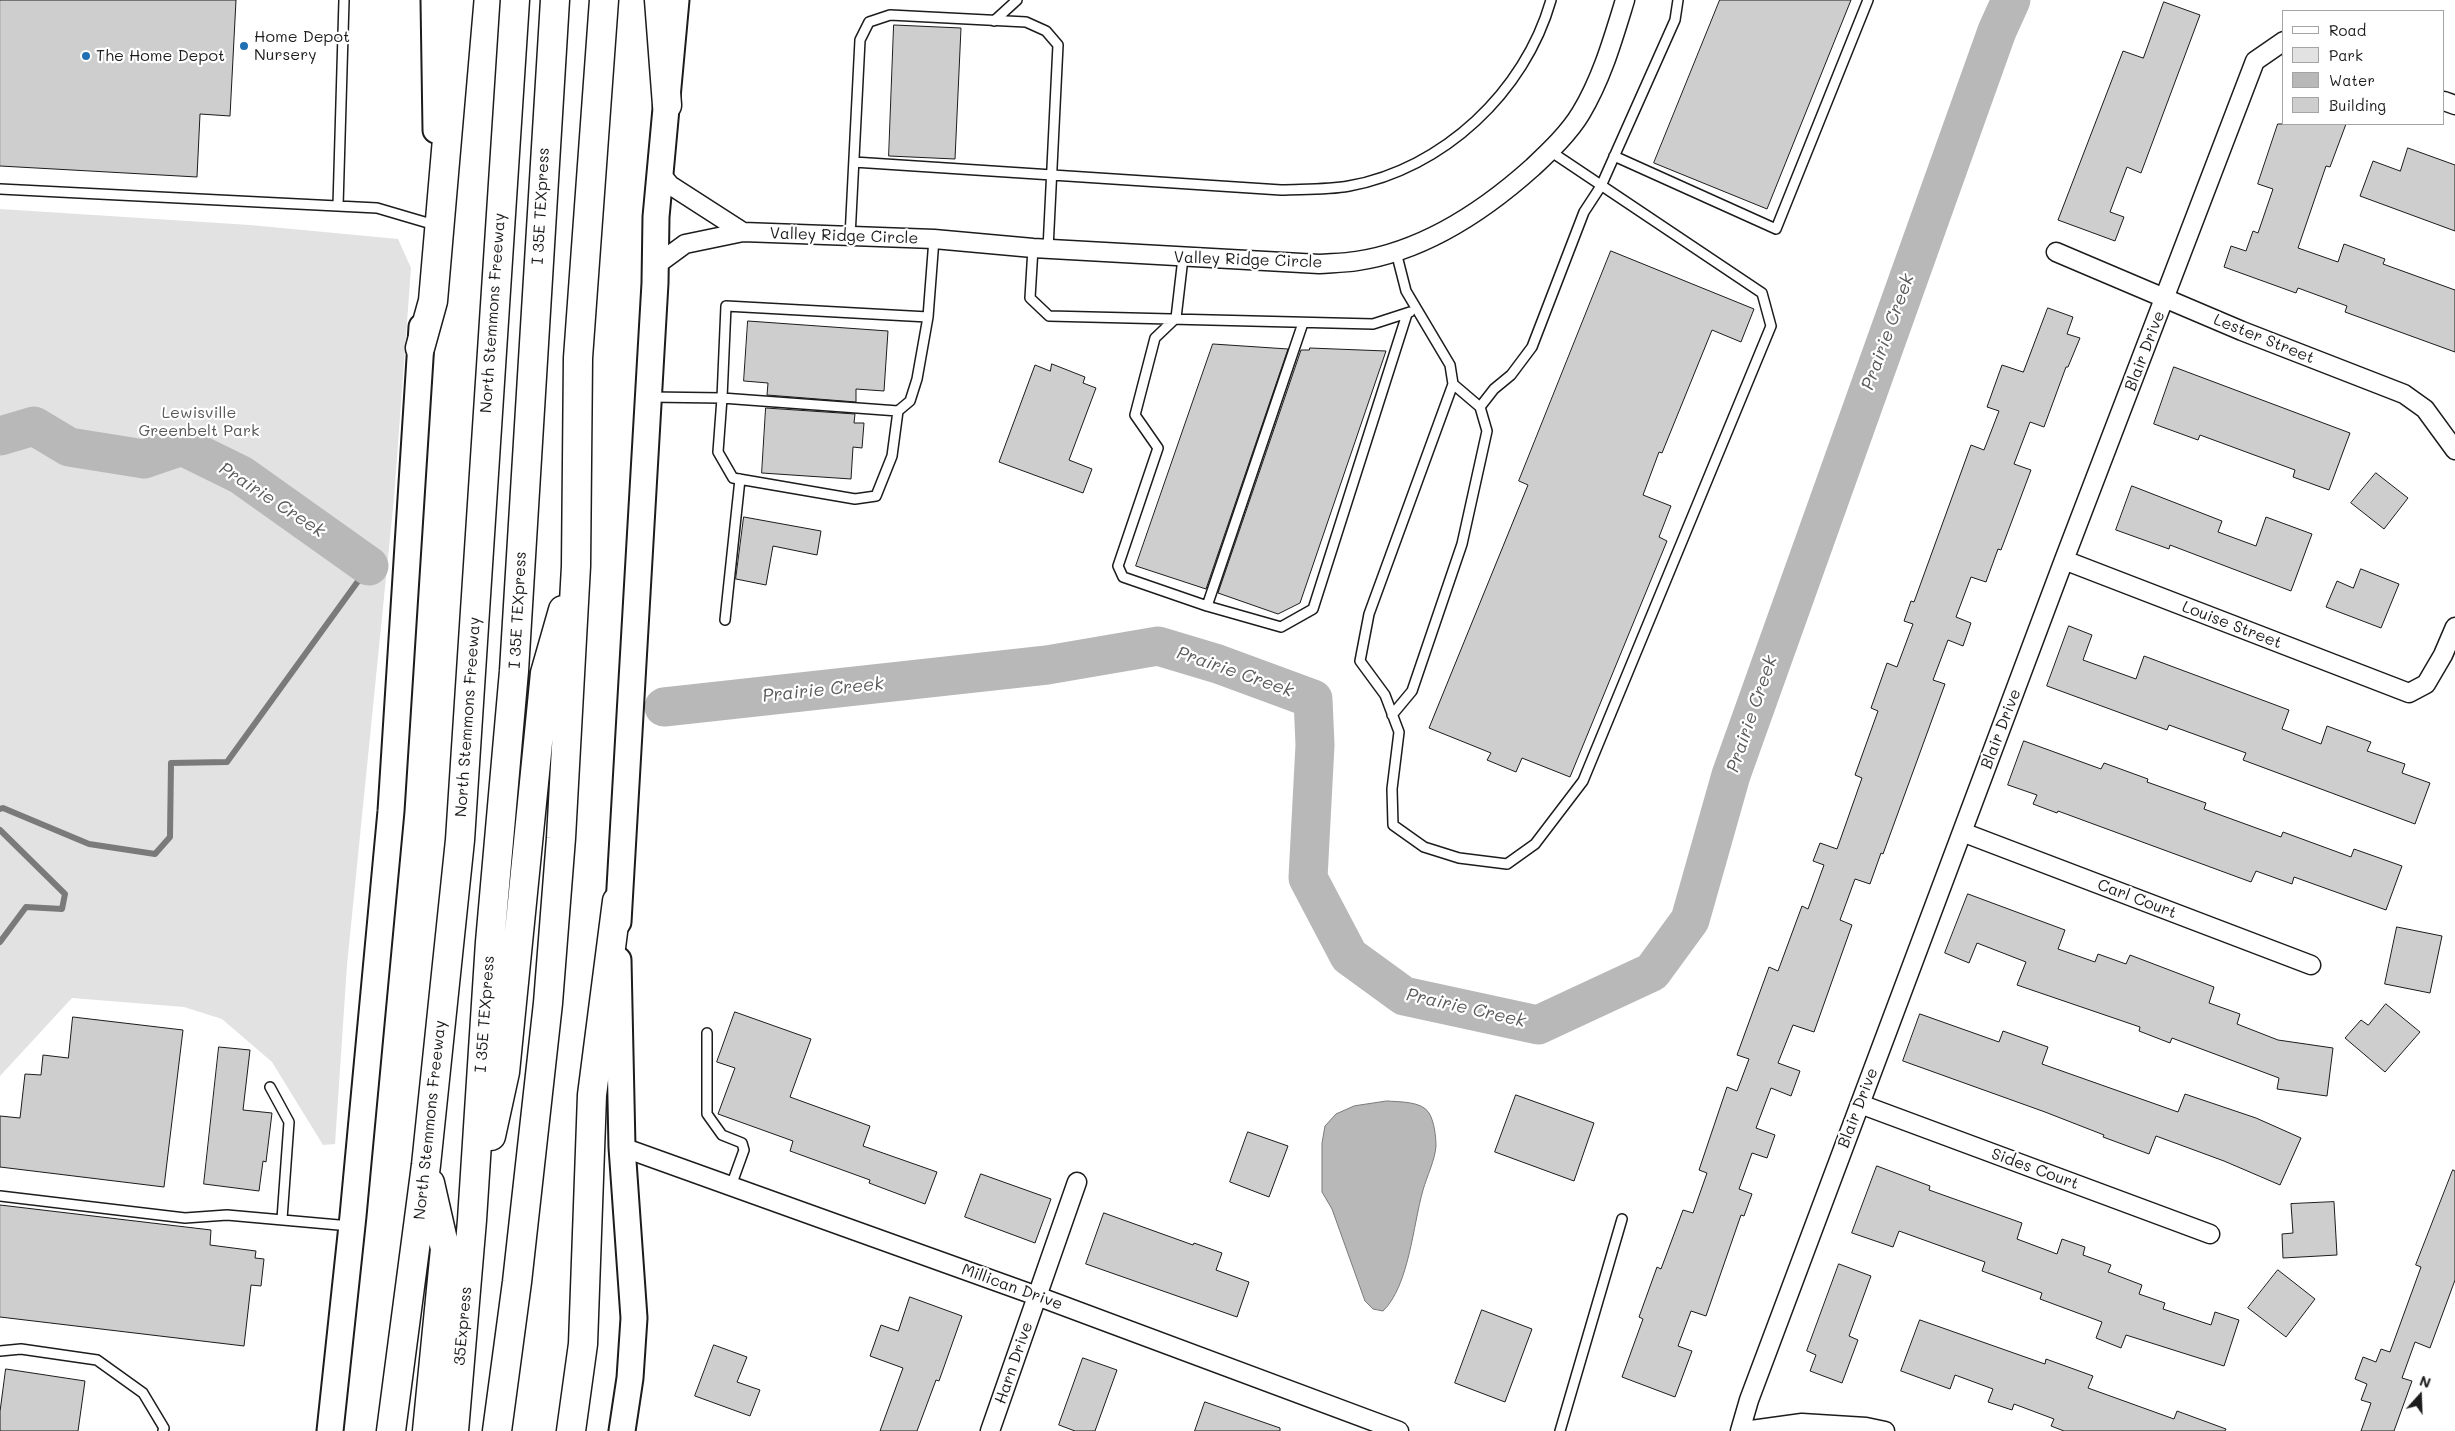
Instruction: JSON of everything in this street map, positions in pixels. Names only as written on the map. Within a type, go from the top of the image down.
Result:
[{"type":"highway","points":[[420,348],[433,301],[459,0]]},
{"type":"highway","name":"North Stemmons Freeway","points":[[391,1431],[426,1165],[460,840],[515,0]]},
{"type":"highway","name":"I 35E TEXpress","points":[[472,1220],[490,942],[514,670],[555,0]]},
{"type":"highway","points":[[497,1431],[517,1282],[548,1003],[562,828],[576,566],[578,358],[604,0]]},
{"type":"highway","points":[[660,0],[667,105]]},
{"type":"highway","points":[[472,1220],[505,1072],[544,673],[576,566]]},
{"type":"highway","points":[[571,1431],[583,1344],[592,1095],[617,900]]},
{"type":"highway","points":[[426,1165],[445,1249],[427,1431]]},
{"type":"highway","name":"35Express","points":[[454,1431],[472,1220]]},
{"type":"main road","points":[[330,1431],[392,811],[428,223],[437,114],[434,0]]},
{"type":"main road","points":[[622,1431],[630,1378],[634,1318],[622,1147],[617,900],[660,173],[676,0]]},
{"type":"street","name":"Valley Ridge Circle","points":[[654,266],[685,244],[743,232],[934,239],[1183,258],[1320,264],[1358,261],[1396,252],[1445,231],[1504,193],[1550,151],[1580,114],[1609,54],[1625,0]]},
{"type":"street","name":"Blair Drive","points":[[1742,1431],[1749,1400],[2064,560],[2166,299],[2255,61],[2282,42]]},
{"type":"street","points":[[660,173],[670,185],[743,232]]},
{"type":"street","name":"Lester Street","points":[[2056,252],[2166,299],[2404,394],[2425,409],[2455,450]]},
{"type":"street","name":"Louise Street","points":[[2064,560],[2409,693],[2426,684],[2443,656],[2455,627]]},
{"type":"street","name":"Carl Court","points":[[1962,832],[2311,965]]},
{"type":"street","name":"Sides Court","points":[[1860,1104],[2210,1234]]},
{"type":"street","name":"Millican Drive","points":[[622,1147],[1037,1296],[1368,1426],[1399,1431]]},
{"type":"street","name":"Harn Drive","points":[[990,1431],[1077,1182]]},
{"type":"street","points":[[1742,1431],[1802,1423],[1866,1427],[1884,1431]]},
{"type":"lane","points":[[338,206],[344,0]]},
{"type":"lane","points":[[994,21],[1018,0]]},
{"type":"lane","points":[[854,162],[1281,190],[1349,186],[1388,175],[1438,152],[1469,129],[1518,71],[1535,38],[1551,0]]},
{"type":"lane","points":[[1480,407],[1494,389],[1511,375],[1532,347],[1584,212],[1601,186],[1675,20],[1678,0]]},
{"type":"lane","points":[[1614,156],[1776,229],[1868,0]]},
{"type":"lane","points":[[850,237],[860,40],[869,22],[890,15],[1026,22],[1046,31],[1058,45],[1052,174],[1030,298],[1049,316],[1372,324],[1408,314]]},
{"type":"lane","points":[[1396,252],[1406,291],[1450,365],[1453,384],[1369,614],[1360,661],[1385,695],[1399,732],[1392,789],[1392,825],[1424,847],[1459,858],[1507,864],[1535,844],[1583,781],[1771,326],[1762,293],[1550,151]]},
{"type":"lane","points":[[0,189],[377,208],[428,223]]},
{"type":"lane","points":[[928,317],[726,306],[718,452],[733,478],[855,499],[876,496],[892,456],[898,411],[910,401],[917,379],[928,317],[934,239]]},
{"type":"lane","points":[[1183,258],[1176,318],[1155,338],[1135,414],[1158,448],[1118,566],[1123,577],[1207,606],[1281,626],[1313,609],[1408,314],[1416,306]]},
{"type":"lane","points":[[1207,606],[1304,323]]},
{"type":"lane","points":[[1392,715],[1412,691],[1462,544],[1487,431],[1480,407],[1453,384]]},
{"type":"lane","points":[[648,397],[722,398],[898,411]]},
{"type":"lane","points":[[725,620],[740,479]]},
{"type":"lane","points":[[706,1033],[708,1114],[722,1135],[742,1143],[744,1150],[730,1186]]},
{"type":"lane","points":[[270,1087],[289,1122],[282,1219]]},
{"type":"lane","points":[[0,1196],[185,1218],[227,1215],[352,1226]]},
{"type":"lane","points":[[1560,1431],[1622,1219]]},
{"type":"lane","points":[[0,1351],[21,1349],[97,1360],[143,1393],[164,1428],[163,1431]]},
{"type":"green space","name":"Lewisville Greenbelt Park","points":[[0,209],[250,225],[398,239],[411,268],[394,498],[347,965],[335,1144],[323,1145],[272,1062],[222,1019],[184,1007],[72,998],[0,1076]]},
{"type":"water","points":[[1387,1101],[1416,1104],[1426,1109],[1431,1116],[1436,1146],[1433,1162],[1419,1204],[1404,1271],[1392,1300],[1383,1311],[1373,1309],[1365,1301],[1332,1209],[1322,1192],[1322,1143],[1325,1126],[1336,1114],[1354,1106]]},
{"type":"building","name":"The Home Depot","points":[[0,0],[236,0],[230,116],[200,114],[197,177],[0,166]]},
{"type":"building","points":[[1720,0],[1851,0],[1767,209],[1654,163]]},
{"type":"building","points":[[2164,2],[2200,15],[2141,173],[2127,167],[2110,212],[2124,217],[2115,241],[2058,220],[2123,51],[2143,58]]},
{"type":"building","points":[[894,25],[961,28],[955,159],[889,156]]},
{"type":"building","points":[[2278,124],[2346,125],[2330,167],[2326,166],[2298,248],[2338,262],[2344,244],[2385,259],[2383,264],[2455,290],[2455,352],[2345,312],[2347,306],[2298,288],[2296,293],[2224,267],[2231,246],[2246,251],[2253,231],[2258,233],[2273,189],[2258,184]]},
{"type":"building","points":[[2408,148],[2455,165],[2455,231],[2360,196],[2373,161],[2400,171]]},
{"type":"building","points":[[1611,251],[1754,309],[1741,342],[1712,330],[1662,453],[1659,452],[1643,495],[1671,506],[1659,537],[1667,541],[1570,777],[1522,758],[1516,772],[1487,760],[1491,753],[1429,728],[1528,485],[1519,481]]},
{"type":"building","points":[[2048,308],[2073,317],[2067,334],[2080,338],[2068,367],[2066,367],[2044,427],[2030,422],[2014,464],[2031,470],[2001,550],[1998,549],[1986,582],[1971,577],[1956,617],[1971,623],[1963,646],[1948,640],[1933,680],[1945,684],[1883,854],[1881,853],[1870,884],[1855,879],[1840,920],[1852,925],[1814,1032],[1793,1025],[1778,1063],[1800,1071],[1791,1096],[1771,1088],[1756,1128],[1775,1135],[1767,1158],[1752,1153],[1739,1189],[1752,1194],[1744,1216],[1741,1215],[1706,1316],[1691,1311],[1678,1346],[1692,1351],[1675,1397],[1622,1377],[1643,1319],[1639,1317],[1657,1267],[1661,1269],[1683,1210],[1693,1213],[1707,1173],[1699,1170],[1727,1087],[1737,1091],[1749,1059],[1737,1055],[1769,967],[1778,971],[1802,906],[1808,909],[1824,865],[1813,861],[1820,843],[1837,849],[1862,778],[1855,775],[1878,711],[1871,708],[1887,663],[1897,667],[1913,624],[1904,621],[1911,601],[1914,602],[1971,445],[1984,450],[1999,411],[1987,407],[2002,365],[2023,372]]},
{"type":"building","points":[[748,321],[888,331],[884,391],[856,389],[856,402],[767,395],[768,383],[744,381]]},
{"type":"building","points":[[1213,344],[1288,349],[1206,589],[1136,566]]},
{"type":"building","points":[[1310,348],[1386,351],[1300,603],[1278,614],[1218,593],[1301,350],[1309,350]]},
{"type":"building","points":[[1052,364],[1085,377],[1083,383],[1096,388],[1069,460],[1092,469],[1083,493],[999,462],[1035,365],[1050,371]]},
{"type":"building","points":[[2174,367],[2350,433],[2329,490],[2293,477],[2295,470],[2200,435],[2198,440],[2154,424]]},
{"type":"building","points":[[766,408],[855,414],[854,423],[864,423],[862,448],[853,447],[851,479],[762,473]]},
{"type":"building","points":[[2376,473],[2408,498],[2384,529],[2351,503]]},
{"type":"building","points":[[2132,486],[2222,521],[2218,532],[2256,546],[2266,517],[2312,534],[2291,591],[2170,545],[2169,549],[2116,530]]},
{"type":"building","points":[[744,517],[821,531],[817,555],[773,546],[766,585],[736,579]]},
{"type":"building","points":[[2361,569],[2399,584],[2381,628],[2326,607],[2337,581],[2353,588]]},
{"type":"building","points":[[2069,626],[2092,635],[2083,660],[2136,679],[2144,656],[2289,710],[2282,729],[2321,744],[2327,726],[2371,742],[2367,751],[2405,764],[2402,773],[2430,783],[2415,824],[2243,760],[2246,753],[2169,725],[2167,730],[2047,686]]},
{"type":"building","points":[[2024,741],[2101,769],[2104,763],[2148,779],[2147,782],[2206,803],[2204,809],[2281,837],[2283,832],[2351,857],[2354,849],[2402,866],[2386,910],[2294,877],[2292,884],[2256,871],[2251,882],[2058,811],[2057,813],[2033,804],[2037,795],[2008,785]]},
{"type":"building","points":[[1968,894],[2065,930],[2058,949],[2095,962],[2098,954],[2126,964],[2130,955],[2214,987],[2209,1003],[2240,1014],[2237,1024],[2278,1040],[2333,1048],[2327,1096],[2277,1089],[2279,1078],[2172,1038],[2170,1043],[2139,1031],[2140,1027],[2017,985],[2026,962],[1977,943],[1969,963],[1945,953]]},
{"type":"building","points":[[2397,927],[2442,936],[2430,993],[2385,984]]},
{"type":"building","points":[[2386,1004],[2420,1032],[2385,1072],[2345,1038],[2361,1020],[2368,1025]]},
{"type":"building","points":[[735,1012],[811,1039],[790,1097],[870,1126],[863,1146],[937,1172],[925,1204],[869,1183],[870,1180],[790,1151],[793,1141],[718,1114],[735,1068],[717,1062]]},
{"type":"building","points":[[1920,1014],[1999,1042],[2003,1031],[2048,1047],[2042,1064],[2178,1112],[2185,1094],[2256,1118],[2301,1138],[2280,1185],[2224,1161],[2156,1136],[2149,1154],[2045,1112],[1903,1061]]},
{"type":"building","points":[[73,1017],[183,1030],[164,1187],[0,1167],[0,1116],[20,1118],[25,1074],[41,1075],[43,1055],[68,1058]]},
{"type":"building","points":[[219,1047],[250,1050],[243,1110],[272,1113],[266,1162],[263,1161],[259,1191],[204,1184]]},
{"type":"building","points":[[1516,1095],[1594,1123],[1574,1181],[1495,1152]]},
{"type":"building","points":[[1248,1132],[1288,1146],[1269,1197],[1230,1182]]},
{"type":"building","points":[[1877,1166],[1930,1186],[1929,1190],[2022,1223],[2017,1239],[2057,1254],[2062,1239],[2085,1247],[2083,1255],[2111,1265],[2108,1272],[2142,1285],[2139,1294],[2165,1303],[2163,1309],[2211,1325],[2215,1312],[2239,1320],[2224,1366],[2126,1335],[2121,1348],[2096,1338],[2102,1322],[2040,1299],[2042,1293],[1982,1271],[1985,1262],[1899,1231],[1893,1247],[1852,1233]]},
{"type":"building","points":[[2453,1170],[2455,1171],[2455,1280],[2430,1348],[2415,1342],[2402,1378],[2412,1381],[2394,1431],[2361,1431],[2371,1403],[2361,1400],[2367,1384],[2355,1379],[2363,1357],[2376,1362],[2381,1349],[2390,1352],[2421,1267],[2416,1265]]},
{"type":"building","points":[[981,1174],[1051,1199],[1035,1243],[965,1217]]},
{"type":"building","points":[[2334,1202],[2337,1255],[2283,1258],[2282,1234],[2293,1233],[2291,1204]]},
{"type":"building","points":[[0,1205],[211,1230],[210,1245],[256,1251],[255,1258],[264,1259],[261,1286],[251,1285],[244,1346],[0,1317]]},
{"type":"building","points":[[1104,1213],[1193,1245],[1194,1243],[1222,1253],[1216,1270],[1249,1282],[1237,1317],[1086,1264]]},
{"type":"building","points":[[1839,1264],[1871,1276],[1849,1336],[1858,1340],[1842,1383],[1810,1371],[1816,1355],[1807,1351]]},
{"type":"building","points":[[2278,1270],[2315,1299],[2286,1337],[2248,1308]]},
{"type":"building","points":[[910,1297],[962,1316],[939,1381],[936,1380],[917,1431],[880,1431],[903,1368],[870,1356],[881,1325],[898,1331]]},
{"type":"building","points":[[1482,1310],[1532,1329],[1505,1402],[1455,1383]]},
{"type":"building","points":[[1920,1320],[2045,1364],[2046,1359],[2093,1376],[2088,1388],[2174,1419],[2177,1411],[2226,1429],[2225,1431],[2064,1431],[2051,1426],[2054,1419],[2014,1404],[2012,1410],[1988,1402],[1993,1389],[1955,1375],[1950,1389],[1901,1371]]},
{"type":"building","points":[[714,1345],[747,1357],[737,1382],[760,1390],[750,1416],[695,1396]]},
{"type":"building","points":[[1083,1358],[1117,1370],[1095,1431],[1075,1431],[1059,1425]]},
{"type":"building","points":[[6,1369],[85,1381],[78,1431],[0,1431],[0,1412]]},
{"type":"building","points":[[1205,1402],[1280,1428],[1280,1431],[1195,1431]]},
{"type":"waterway","name":"Prairie Creek","points":[[664,707],[1047,665],[1158,646],[1218,664],[1313,699],[1315,745],[1308,878],[1349,956],[1404,996],[1538,1025],[1652,972],[1690,920],[1731,775],[1997,31],[2011,0]]},
{"type":"waterway","name":"Prairie Creek","points":[[0,436],[34,426],[69,447],[144,459],[182,446],[241,475],[369,566]]},
{"type":"waterway","points":[[0,809],[3,808],[89,844],[155,854],[170,837],[171,763],[227,762],[369,566]]},
{"type":"waterway","points":[[0,830],[65,894],[62,909],[26,907],[0,942]]},
{"type":"place","name":"Home Depot Nursery","points":[[244,46]]},
{"type":"place","name":"The Home Depot","points":[[86,56]]}]
